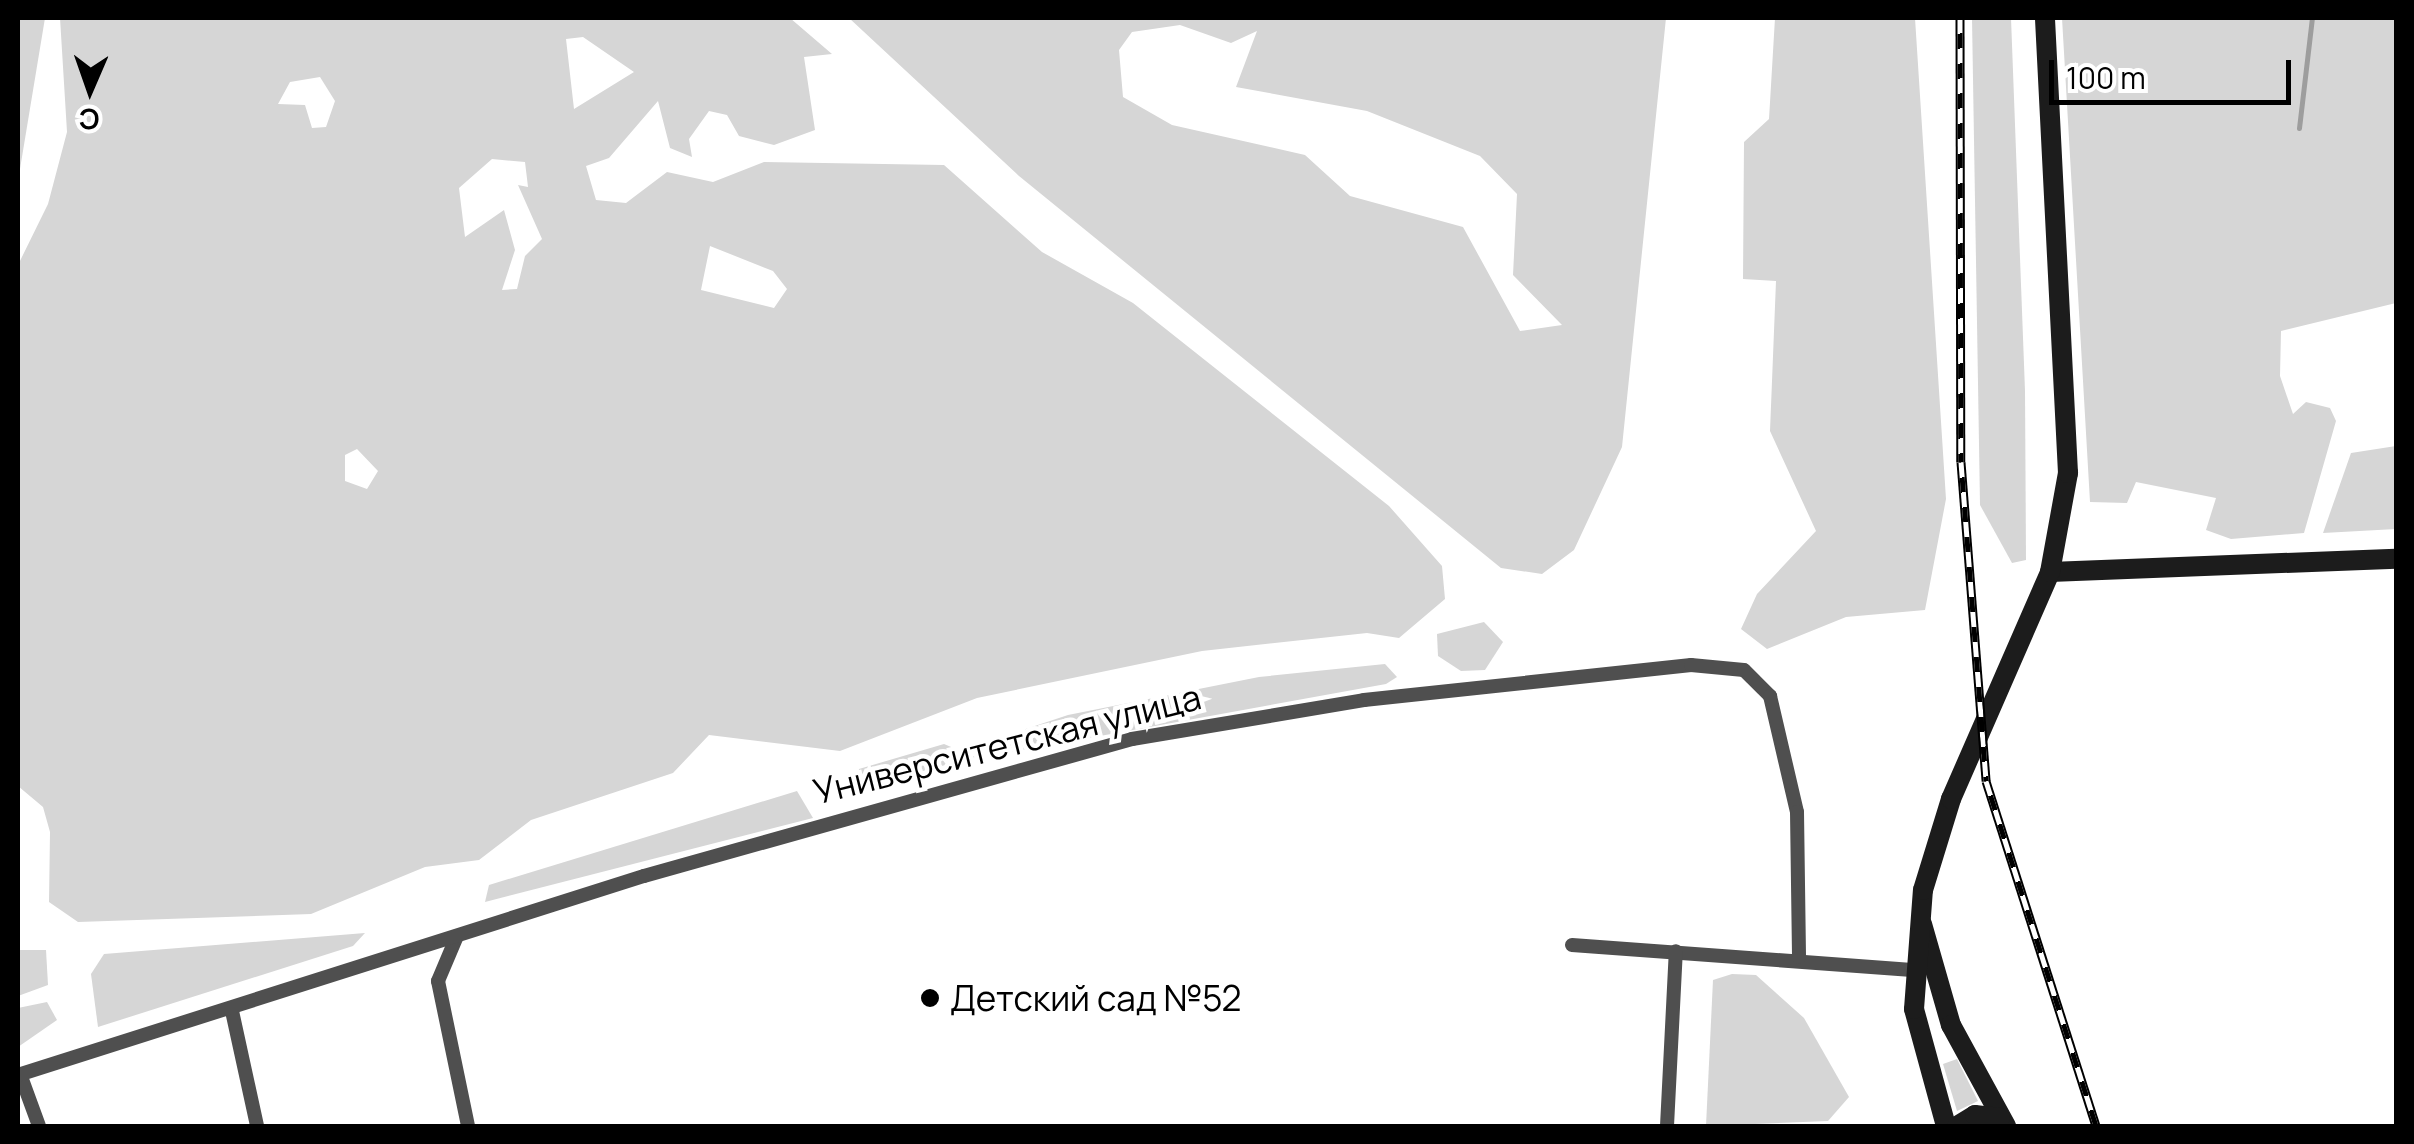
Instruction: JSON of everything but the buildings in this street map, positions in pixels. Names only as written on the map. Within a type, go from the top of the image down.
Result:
[{"type":"main road","points":[[1946,1126],[1912,970],[1921,917],[1951,799],[2050,572],[2068,473],[2045,18]]},
{"type":"main road","points":[[2050,572],[2396,560]]},
{"type":"main road","points":[[1921,917],[1952,1025],[2003,1122]]},
{"type":"main road","points":[[1957,1126],[1975,1115],[2003,1122]]},
{"type":"street","name":"Университетская улица","points":[[19,1074],[232,1012],[456,936],[1132,739],[1364,700],[1691,665],[1744,670],[1770,696],[1797,812],[1799,957]]},
{"type":"street","points":[[456,936],[438,981],[468,1126]]},
{"type":"street","points":[[1572,945],[1799,957],[1912,970]]},
{"type":"street","points":[[1667,1126],[1676,951]]},
{"type":"street","points":[[232,1012],[257,1126]]},
{"type":"street","points":[[19,1074],[39,1126]]},
{"type":"shaded area","points":[[18,18],[45,18],[18,181]]},
{"type":"shaded area","points":[[60,18],[790,18],[832,54],[804,57],[815,130],[774,145],[739,136],[727,115],[709,111],[689,139],[692,157],[670,148],[658,101],[609,158],[586,166],[596,200],[626,203],[667,172],[713,182],[764,162],[944,165],[1042,252],[1133,303],[1389,506],[1442,566],[1445,599],[1399,638],[1367,633],[1202,651],[977,698],[840,751],[709,735],[673,773],[531,820],[479,860],[425,867],[311,914],[78,922],[49,902],[50,832],[43,807],[18,786],[18,265],[48,204],[67,132]],"holes":[[[583,37],[634,72],[574,109],[566,39]],[[320,77],[335,101],[326,127],[312,128],[305,105],[278,104],[290,82]],[[492,159],[525,162],[528,187],[518,185],[542,239],[525,256],[517,289],[502,290],[515,250],[504,210],[465,237],[459,188]],[[710,246],[773,271],[787,289],[774,308],[701,290]],[[357,449],[378,471],[367,489],[345,481],[345,455]]]},
{"type":"shaded area","points":[[849,18],[1666,18],[1622,447],[1574,550],[1542,574],[1501,568],[1019,176]],"holes":[[[1180,25],[1231,43],[1257,31],[1236,87],[1367,111],[1480,156],[1517,194],[1513,275],[1562,325],[1520,331],[1463,227],[1350,196],[1305,155],[1172,125],[1123,97],[1119,50],[1132,32]]]},
{"type":"shaded area","points":[[1775,18],[1915,18],[1946,499],[1925,610],[1846,617],[1767,649],[1741,629],[1757,594],[1816,531],[1770,431],[1776,281],[1743,279],[1744,142],[1769,119]]},
{"type":"shaded area","points":[[1972,18],[2011,18],[2025,391],[2026,560],[2012,563],[1980,505]]},
{"type":"shaded area","points":[[2062,18],[2396,18],[2396,303],[2281,331],[2280,376],[2293,414],[2306,402],[2330,408],[2336,421],[2304,533],[2231,539],[2206,530],[2216,498],[2136,482],[2127,503],[2090,502]]},
{"type":"shaded area","points":[[2396,446],[2396,529],[2323,533],[2351,453]]},
{"type":"shaded area","points":[[1484,622],[1503,642],[1485,670],[1461,671],[1438,656],[1437,634]]},
{"type":"shaded area","points":[[1385,664],[1397,677],[1386,684],[1001,754],[1005,736],[1068,715],[1259,677]]},
{"type":"shaded area","points":[[944,744],[975,757],[856,789],[859,769]]},
{"type":"shaded area","points":[[797,791],[813,818],[485,902],[489,885]]},
{"type":"shaded area","points":[[365,933],[353,946],[98,1027],[91,974],[104,954]]},
{"type":"shaded area","points":[[18,950],[46,950],[48,985],[18,996]]},
{"type":"shaded area","points":[[1732,974],[1756,975],[1804,1018],[1849,1097],[1828,1121],[1706,1126],[1713,980]]},
{"type":"shaded area","points":[[47,1002],[57,1020],[18,1047],[18,1008]]},
{"type":"shaded area","points":[[1957,1059],[1978,1101],[1957,1111],[1943,1064]]},
{"type":"waterway","points":[[2299,128],[2312,18]]},
{"type":"railway","points":[[1960,18],[1961,462],[1986,781],[2096,1126]]},
{"type":"place","name":"Детский сад №52","points":[[930,998]]}]
